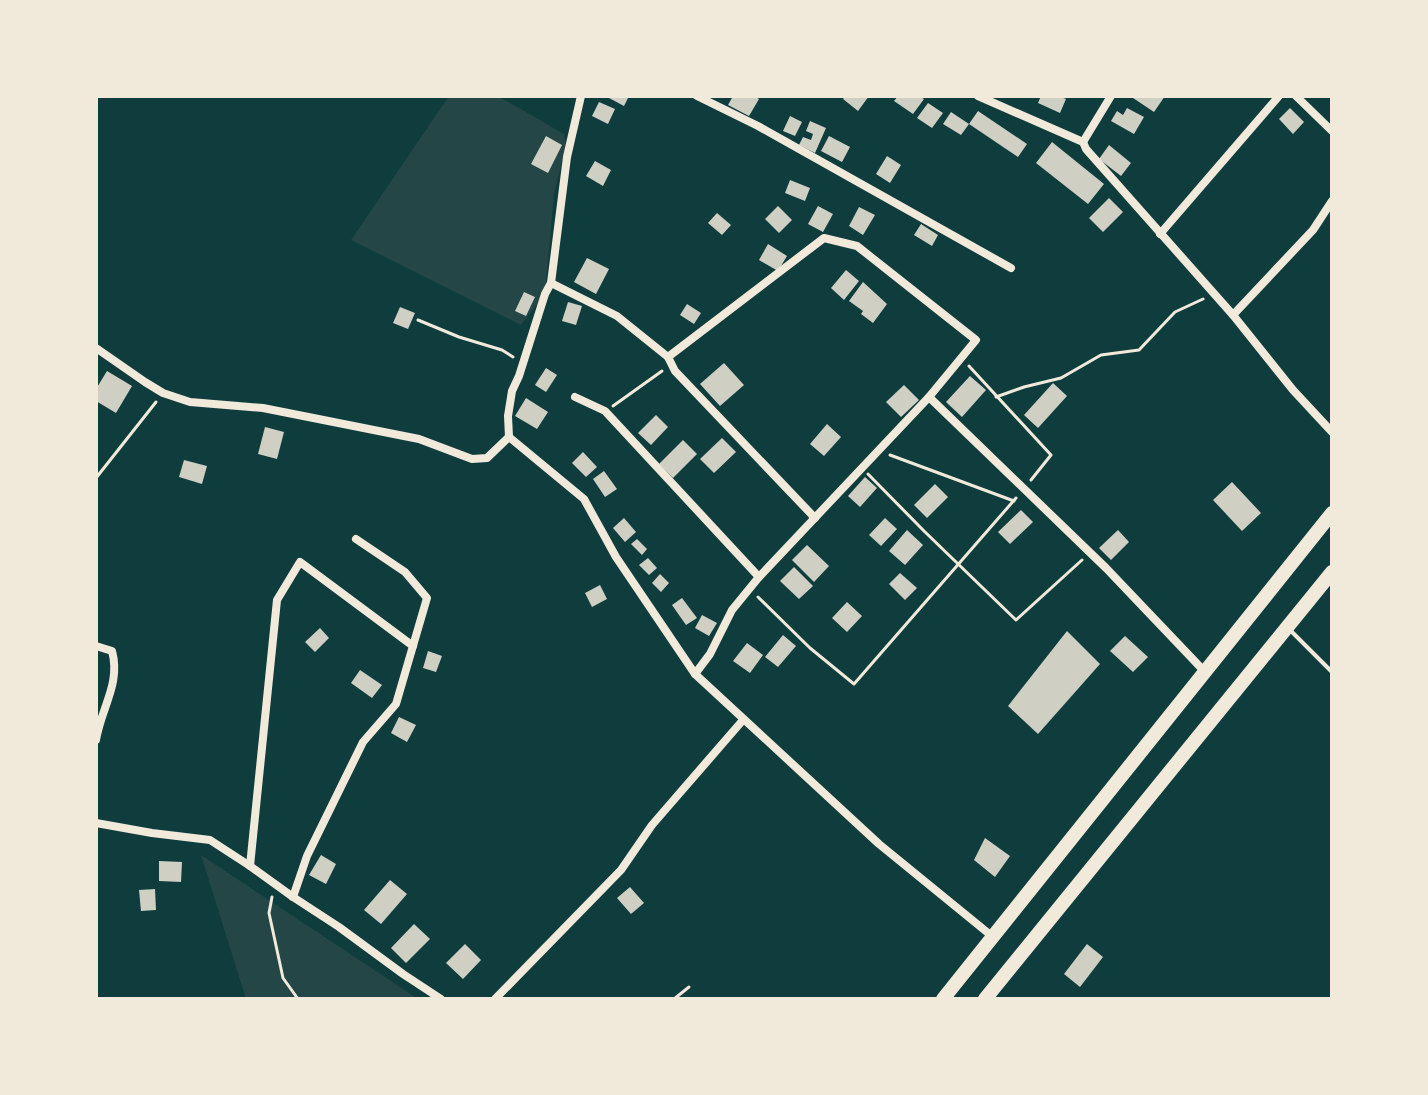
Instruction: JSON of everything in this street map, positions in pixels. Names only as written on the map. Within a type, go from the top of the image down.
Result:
[{"type":"highway","points":[[943,999],[1332,513]]},
{"type":"highway","points":[[985,999],[1332,572]]},
{"type":"street","points":[[581,96],[567,157],[551,283],[512,391],[509,437],[584,499],[616,557],[695,674],[879,844],[993,937]]},
{"type":"street","points":[[697,96],[758,126],[1011,268]]},
{"type":"street","points":[[978,96],[1083,142],[1332,432]]},
{"type":"street","points":[[1083,142],[1111,96]]},
{"type":"street","points":[[1160,234],[1279,96]]},
{"type":"street","points":[[1296,96],[1332,131]]},
{"type":"street","points":[[1233,315],[1313,230],[1332,201]]},
{"type":"street","points":[[670,361],[824,238],[857,246],[976,340],[929,397],[759,577],[732,610],[710,654],[695,674]]},
{"type":"street","points":[[551,283],[617,316],[670,361],[675,371],[815,518]]},
{"type":"street","points":[[96,348],[163,393],[190,402],[263,408],[419,439],[472,459],[487,458],[509,437]]},
{"type":"street","points":[[575,397],[605,411],[759,577]]},
{"type":"street","points":[[929,397],[1090,552],[1205,672]]},
{"type":"street","points":[[293,897],[307,856],[363,742],[396,704],[427,598],[405,572],[356,539]]},
{"type":"street","points":[[250,866],[277,600],[300,562],[413,646]]},
{"type":"street","points":[[96,646],[112,651],[116,666],[96,740]]},
{"type":"street","points":[[495,999],[621,870],[652,825],[743,720]]},
{"type":"street","points":[[96,823],[210,840],[441,999]]},
{"type":"lane","points":[[1288,628],[1332,672]]},
{"type":"path","points":[[996,397],[1061,378],[1101,355],[1139,350],[1175,312],[1214,294]]},
{"type":"path","points":[[418,320],[502,350],[523,364]]},
{"type":"path","points":[[750,589],[810,648],[854,684],[1051,455],[962,357]]},
{"type":"path","points":[[605,411],[670,361]]},
{"type":"path","points":[[96,478],[163,393]]},
{"type":"path","points":[[879,451],[1014,501]]},
{"type":"path","points":[[862,468],[1016,620],[1090,552]]},
{"type":"path","points":[[279,887],[272,897],[269,913],[283,978],[298,999]]},
{"type":"path","points":[[674,999],[689,987]]},
{"type":"shaded area","points":[[449,96],[498,96],[564,134],[566,146],[554,193],[545,294],[521,325],[351,240]]},
{"type":"shaded area","points":[[201,855],[418,999],[246,999]]},
{"type":"building","points":[[610,96],[629,96],[624,106]]},
{"type":"building","points":[[733,96],[754,96],[759,99],[749,116],[728,105]]},
{"type":"building","points":[[845,96],[869,96],[858,111],[843,99]]},
{"type":"building","points":[[898,96],[919,96],[924,99],[913,114],[894,101]]},
{"type":"building","points":[[1041,96],[1066,99],[1060,113],[1038,103]]},
{"type":"building","points":[[1134,96],[1165,96],[1154,112]]},
{"type":"building","points":[[599,102],[615,109],[608,124],[592,116]]},
{"type":"building","points":[[928,103],[943,113],[932,128],[917,118]]},
{"type":"building","points":[[1127,108],[1144,117],[1134,134],[1111,121],[1117,111],[1123,115]]},
{"type":"building","points":[[1290,108],[1304,122],[1293,134],[1279,119]]},
{"type":"building","points":[[978,111],[1027,144],[1018,157],[969,124]]},
{"type":"building","points":[[951,112],[969,124],[961,135],[943,124]]},
{"type":"building","points":[[790,116],[802,122],[795,136],[783,131]]},
{"type":"building","points":[[810,121],[826,128],[815,153],[799,145],[803,137],[811,140],[813,134],[806,131]]},
{"type":"building","points":[[546,136],[562,145],[548,173],[531,164]]},
{"type":"building","points":[[829,136],[850,147],[842,162],[821,151]]},
{"type":"building","points":[[1052,142],[1104,184],[1088,204],[1036,163]]},
{"type":"building","points":[[1109,145],[1131,163],[1121,176],[1099,159]]},
{"type":"building","points":[[887,156],[901,165],[890,183],[876,174]]},
{"type":"building","points":[[595,161],[611,170],[603,186],[586,176]]},
{"type":"building","points":[[790,180],[810,188],[805,201],[785,193]]},
{"type":"building","points":[[1109,198],[1123,212],[1103,232],[1089,218]]},
{"type":"building","points":[[778,206],[792,220],[779,233],[765,219]]},
{"type":"building","points":[[818,206],[833,214],[823,232],[808,224]]},
{"type":"building","points":[[859,207],[875,215],[863,235],[849,226]]},
{"type":"building","points":[[717,213],[731,225],[722,235],[708,223]]},
{"type":"building","points":[[921,224],[938,235],[932,246],[914,235]]},
{"type":"building","points":[[768,244],[787,256],[778,271],[759,260]]},
{"type":"building","points":[[587,258],[609,269],[596,294],[574,282]]},
{"type":"building","points":[[846,270],[859,281],[844,300],[831,288]]},
{"type":"building","points":[[863,282],[887,304],[873,323],[849,301]]},
{"type":"building","points":[[524,292],[535,297],[526,316],[515,311]]},
{"type":"building","points":[[568,302],[582,306],[576,325],[562,321]]},
{"type":"building","points":[[687,304],[701,313],[694,324],[680,315]]},
{"type":"building","points":[[400,307],[415,313],[408,329],[393,323]]},
{"type":"building","points":[[724,363],[744,385],[720,406],[700,384]]},
{"type":"building","points":[[546,368],[557,375],[546,392],[535,385]]},
{"type":"building","points":[[107,371],[132,386],[116,413],[96,401],[96,389]]},
{"type":"building","points":[[970,376],[986,390],[962,417],[946,402]]},
{"type":"building","points":[[1053,383],[1067,396],[1038,428],[1024,415]]},
{"type":"building","points":[[904,385],[919,400],[901,417],[886,402]]},
{"type":"building","points":[[526,398],[548,412],[537,429],[515,416]]},
{"type":"building","points":[[656,415],[668,427],[651,445],[638,433]]},
{"type":"building","points":[[827,424],[841,437],[824,456],[810,444]]},
{"type":"building","points":[[265,427],[284,432],[277,459],[258,454]]},
{"type":"building","points":[[722,438],[736,452],[714,473],[700,459]]},
{"type":"building","points":[[683,440],[697,454],[673,478],[659,464]]},
{"type":"building","points":[[583,452],[597,467],[586,477],[572,463]]},
{"type":"building","points":[[184,460],[207,466],[202,484],[179,477]]},
{"type":"building","points":[[604,471],[617,489],[605,497],[593,479]]},
{"type":"building","points":[[865,477],[877,488],[860,507],[848,496]]},
{"type":"building","points":[[1232,482],[1261,513],[1242,531],[1213,500]]},
{"type":"building","points":[[935,484],[948,497],[927,518],[914,505]]},
{"type":"building","points":[[1021,510],[1033,522],[1010,544],[998,532]]},
{"type":"building","points":[[624,518],[636,532],[625,542],[613,528]]},
{"type":"building","points":[[885,518],[897,529],[881,546],[869,535]]},
{"type":"building","points":[[907,530],[923,545],[905,565],[889,551]]},
{"type":"building","points":[[1118,530],[1129,542],[1111,560],[1099,548]]},
{"type":"building","points":[[637,539],[647,549],[642,555],[631,544]]},
{"type":"building","points":[[807,545],[829,566],[814,582],[792,560]]},
{"type":"building","points":[[648,558],[657,568],[649,575],[639,565]]},
{"type":"building","points":[[794,567],[813,586],[799,599],[780,581]]},
{"type":"building","points":[[900,573],[917,588],[905,600],[889,584]]},
{"type":"building","points":[[660,574],[669,583],[661,592],[652,583]]},
{"type":"building","points":[[600,585],[607,599],[592,607],[585,593]]},
{"type":"building","points":[[682,598],[697,618],[686,625],[672,605]]},
{"type":"building","points":[[847,602],[862,616],[847,632],[832,618]]},
{"type":"building","points":[[702,615],[717,623],[709,636],[695,628]]},
{"type":"building","points":[[320,628],[329,638],[315,652],[305,642]]},
{"type":"building","points":[[1067,631],[1100,664],[1038,734],[1008,706]]},
{"type":"building","points":[[783,635],[796,646],[778,667],[765,657]]},
{"type":"building","points":[[1125,636],[1148,657],[1133,672],[1110,651]]},
{"type":"building","points":[[747,643],[763,655],[750,673],[733,661]]},
{"type":"building","points":[[428,651],[442,656],[436,672],[423,668]]},
{"type":"building","points":[[360,670],[382,685],[372,698],[351,683]]},
{"type":"building","points":[[399,717],[416,725],[407,742],[391,733]]},
{"type":"building","points":[[985,838],[1010,856],[995,877],[974,860]]},
{"type":"building","points":[[321,855],[336,864],[326,884],[309,875]]},
{"type":"building","points":[[159,861],[182,862],[181,882],[159,881]]},
{"type":"building","points":[[390,880],[407,894],[381,924],[364,910]]},
{"type":"building","points":[[630,887],[644,903],[631,914],[617,898]]},
{"type":"building","points":[[155,889],[156,910],[141,911],[139,890]]},
{"type":"building","points":[[414,924],[430,939],[406,963],[391,948]]},
{"type":"building","points":[[465,944],[481,960],[463,979],[446,963]]},
{"type":"building","points":[[1087,944],[1103,957],[1080,987],[1064,974]]}]
